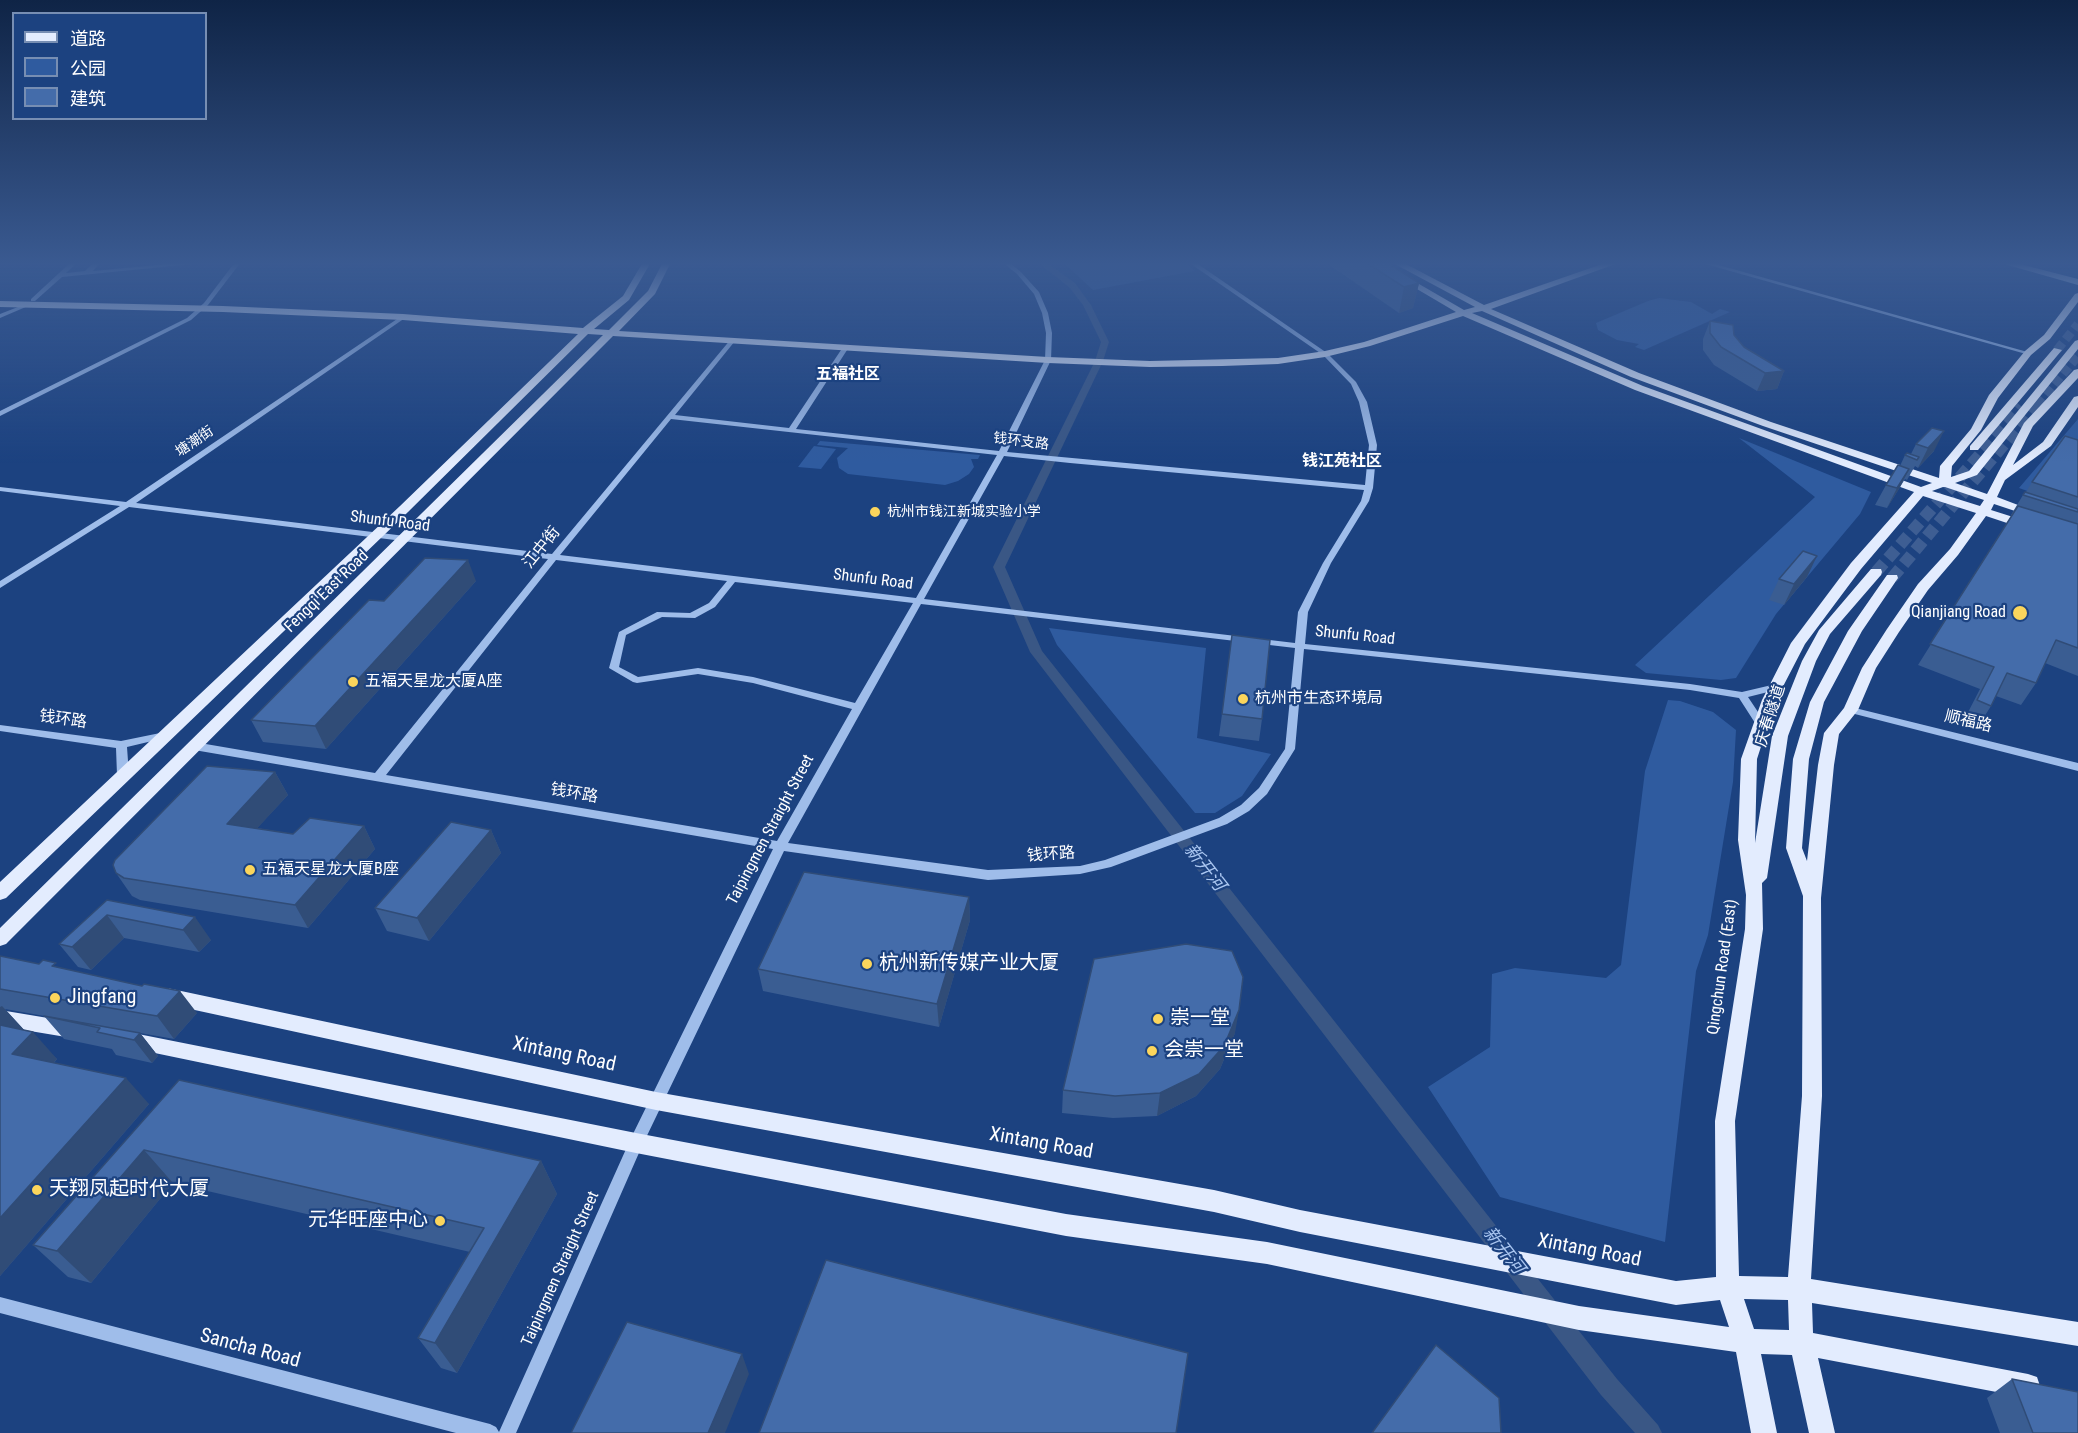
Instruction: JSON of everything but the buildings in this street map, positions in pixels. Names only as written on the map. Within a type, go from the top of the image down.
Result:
[{"type":"main road","points":[[558,329],[1114,363],[1278,361],[1325,354],[1416,329]]},
{"type":"main road","name":"Fengqi East Road","points":[[0,893],[377,535],[589,329]]},
{"type":"main road","name":"Fengqi East Road","points":[[0,939],[614,329]]},
{"type":"main road","points":[[1500,329],[1639,388],[1921,491],[2049,519]]},
{"type":"main road","points":[[1527,329],[1575,351],[1695,398],[1944,484],[2039,530]]},
{"type":"main road","points":[[1944,484],[1946,466],[1976,430],[1993,398],[2028,352],[2047,337],[2053,329]]},
{"type":"main road","points":[[1921,491],[1973,473],[2078,343]]},
{"type":"main road","points":[[1944,484],[2057,350]]},
{"type":"main road","points":[[1822,1433],[1802,1343],[1798,1289],[1812,1096],[1812,898],[1826,765],[1832,733],[1851,710],[1869,668],[1892,632],[1923,588],[1954,552],[1987,504],[2028,426],[2078,372]]},
{"type":"main road","points":[[2000,480],[2047,444],[2078,399]]},
{"type":"main road","name":"Qingchun Road (East)","points":[[1764,1433],[1746,1341],[1728,1287],[1725,1121],[1754,929],[1755,895],[1746,840],[1749,759],[1776,687],[1804,635],[1856,566],[1921,491]]},
{"type":"main road","name":"庆春隧道","points":[[1755,895],[1780,736],[1809,662],[1824,633],[1876,572]]},
{"type":"main road","points":[[1812,898],[1794,848],[1801,759],[1817,702],[1855,631],[1892,578]]},
{"type":"main road","name":"Xintang Road","points":[[145,991],[656,1101],[1214,1201],[1300,1221],[1676,1293],[1728,1287],[1798,1289],[2078,1334]]},
{"type":"main road","points":[[0,1018],[87,1033]]},
{"type":"main road","points":[[109,1036],[636,1143],[1066,1225],[1267,1253],[1579,1318],[1746,1341],[1802,1343],[2055,1391]]},
{"type":"street","points":[[0,414],[169,329]]},
{"type":"street","name":"塘潮街","points":[[0,585],[126,506],[386,329]]},
{"type":"street","name":"Taipingmen Straight Street","points":[[507,1433],[636,1143],[780,846],[1002,453],[1048,360],[1048,329]]},
{"type":"street","name":"钱环路","points":[[194,746],[780,846],[988,875],[1080,870],[1107,864],[1200,830],[1245,808],[1263,791],[1290,749],[1303,612],[1312,590],[1365,501],[1369,488],[1373,445],[1369,422],[1354,384],[1325,354],[1288,329]]},
{"type":"street","points":[[1944,329],[2028,352]]},
{"type":"street","name":"江中街","points":[[378,777],[554,557],[733,340]]},
{"type":"street","points":[[792,429],[846,347]]},
{"type":"street","name":"钱环支路","points":[[670,417],[1070,461],[1369,488]]},
{"type":"street","name":"Shunfu Road","points":[[0,489],[733,579],[1300,646],[1690,687],[1742,695]]},
{"type":"street","points":[[733,579],[712,605],[692,616],[660,614],[622,634],[614,668],[637,680],[698,671],[753,680],[858,707]]},
{"type":"street","points":[[1761,724],[1742,695],[1776,687]]},
{"type":"street","name":"顺福路","points":[[1851,710],[2078,767]]},
{"type":"street","name":"钱环路","points":[[0,728],[121,745],[165,735]]},
{"type":"street","points":[[121,745],[123,775]]},
{"type":"street","name":"Sancha Road","points":[[0,1305],[490,1433]]},
{"type":"green space","points":[[1692,329],[1644,350],[1635,347],[1639,344],[1617,340],[1598,330]]},
{"type":"green space","points":[[2078,419],[2078,509],[2019,488]]},
{"type":"green space","points":[[1739,438],[1871,492],[1860,514],[1776,614],[1736,678],[1721,680],[1646,673],[1635,665],[1815,497]]},
{"type":"green space","points":[[820,441],[980,455],[978,459],[971,459],[974,467],[969,474],[945,485],[848,474],[839,468],[837,458],[848,448],[817,445]]},
{"type":"green space","points":[[814,446],[836,449],[821,469],[798,467]]},
{"type":"green space","points":[[1049,628],[1206,648],[1197,738],[1271,754],[1242,796],[1215,813],[1195,813],[1057,645]]},
{"type":"green space","points":[[1668,700],[1680,701],[1713,712],[1736,730],[1733,782],[1708,935],[1696,971],[1665,1242],[1500,1197],[1428,1087],[1490,1047],[1492,974],[1515,968],[1606,978],[1621,965],[1645,771]]},
{"type":"waterway","name":"新开河","points":[[1099,329],[1105,342],[1099,361],[999,567],[1036,652],[1609,1387],[1650,1433]]},
{"type":"tunnel","points":[[2057,350],[2074,329]]},
{"type":"tunnel","points":[[2037,405],[2078,356]]},
{"type":"tunnel","points":[[1892,578],[2038,404]]},
{"type":"tunnel","points":[[1876,572],[2022,407]]},
{"type":"place","name":"杭州市钱江新城实验小学","points":[[875,512]]},
{"type":"place","name":"Qianjiang Road","points":[[2020,613]]},
{"type":"place","name":"五福天星龙大厦A座","points":[[353,682]]},
{"type":"place","name":"杭州市生态环境局","points":[[1243,699]]},
{"type":"place","name":"五福天星龙大厦B座","points":[[250,870]]},
{"type":"place","name":"杭州新传媒产业大厦","points":[[867,964]]},
{"type":"place","name":"Jingfang","points":[[55,998]]},
{"type":"place","name":"崇一堂","points":[[1158,1019]]},
{"type":"place","name":"会崇一堂","points":[[1152,1051]]},
{"type":"place","name":"天翔凤起时代大厦","points":[[37,1190]]},
{"type":"place","name":"元华旺座中心","points":[[440,1221]]},
{"type":"district","name":"五福社区","points":[[848,375]]},
{"type":"district","name":"钱江苑社区","points":[[1342,462]]}]
